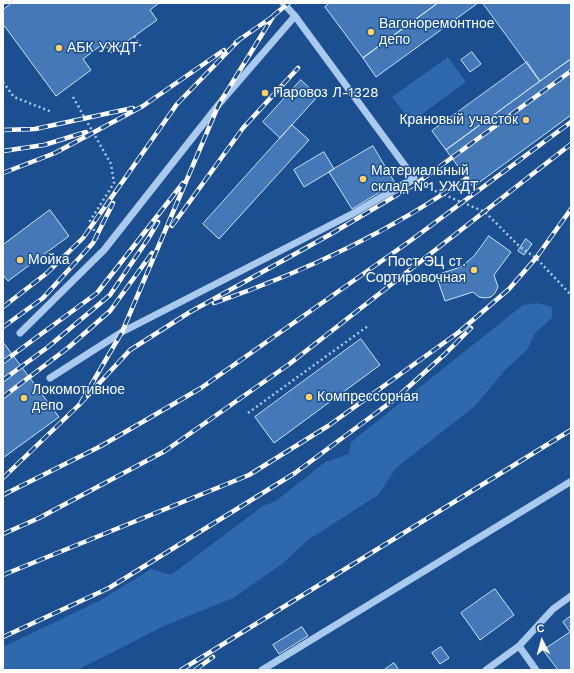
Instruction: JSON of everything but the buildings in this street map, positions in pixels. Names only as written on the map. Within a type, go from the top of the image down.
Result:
[{"type":"lane","points":[[50,378],[122,332],[352,214],[414,178],[295,16],[283,3]]},
{"type":"lane","points":[[20,333],[104,250],[219,104],[295,16]]},
{"type":"lane","points":[[262,670],[570,482]]},
{"type":"lane","points":[[486,670],[519,646],[553,609],[571,596]]},
{"type":"lane","points":[[519,646],[536,670]]},
{"type":"path","points":[[134,36],[142,48]]},
{"type":"path","points":[[3,82],[14,97],[52,112]]},
{"type":"path","points":[[73,97],[111,164],[114,183],[90,221],[104,250]]},
{"type":"path","points":[[417,183],[485,212],[520,247],[536,258],[571,295]]},
{"type":"path","points":[[248,414],[368,326]]},
{"type":"shaded area","points":[[448,57],[466,82],[411,122],[392,97]]},
{"type":"shaded area","points":[[537,303],[552,307],[552,318],[535,333],[527,350],[506,369],[475,406],[396,468],[378,495],[308,540],[282,564],[233,598],[166,625],[77,670],[3,670],[3,647],[101,600],[151,569],[171,575],[263,506],[276,501],[325,462],[349,454],[351,442],[523,305]]},
{"type":"railway","points":[[3,478],[80,404],[122,332],[219,104],[274,15],[289,3]]},
{"type":"railway","points":[[236,42],[272,17]]},
{"type":"railway","points":[[3,307],[47,273],[83,238],[177,104],[240,39]]},
{"type":"railway","points":[[3,173],[55,153],[143,106],[224,50]]},
{"type":"railway","points":[[172,226],[243,128],[298,68]]},
{"type":"railway","points":[[80,404],[130,350],[190,312],[331,234],[417,183],[571,71]]},
{"type":"railway","points":[[3,130],[35,129],[133,108]]},
{"type":"railway","points":[[3,495],[101,446],[201,388],[410,241],[571,122]]},
{"type":"railway","points":[[3,151],[44,145],[86,132]]},
{"type":"railway","points":[[3,534],[39,518],[165,451],[288,365],[571,144]]},
{"type":"railway","points":[[214,303],[280,278],[345,250],[407,216],[467,178]]},
{"type":"railway","points":[[3,362],[97,293],[183,183]]},
{"type":"railway","points":[[3,327],[43,298],[93,243],[113,203]]},
{"type":"railway","points":[[3,575],[249,475],[328,426],[459,332],[509,289],[536,258],[571,209]]},
{"type":"railway","points":[[3,380],[48,347],[110,295],[158,222]]},
{"type":"railway","points":[[3,397],[69,347],[110,311],[152,253]]},
{"type":"railway","points":[[3,637],[109,588],[295,473],[395,399],[445,354],[471,328]]},
{"type":"railway","points":[[181,670],[571,430]]},
{"type":"railway","points":[[195,670],[213,657]]},
{"type":"place","name":"Вагоноремонтное депо","points":[[371,32]]},
{"type":"place","name":"АБК УЖДТ","points":[[59,48]]},
{"type":"place","name":"Паровоз Л-1328","points":[[265,93]]},
{"type":"place","name":"Крановый участок","points":[[526,120]]},
{"type":"place","name":"Материальный склад №1 УЖДТ","points":[[363,179]]},
{"type":"place","name":"Мойка","points":[[20,260]]},
{"type":"place","name":"Пост ЭЦ ст. Сортировочная","points":[[474,270]]},
{"type":"place","name":"Компрессорная","points":[[309,397]]},
{"type":"place","name":"Локомотивное депо","points":[[24,398]]}]
